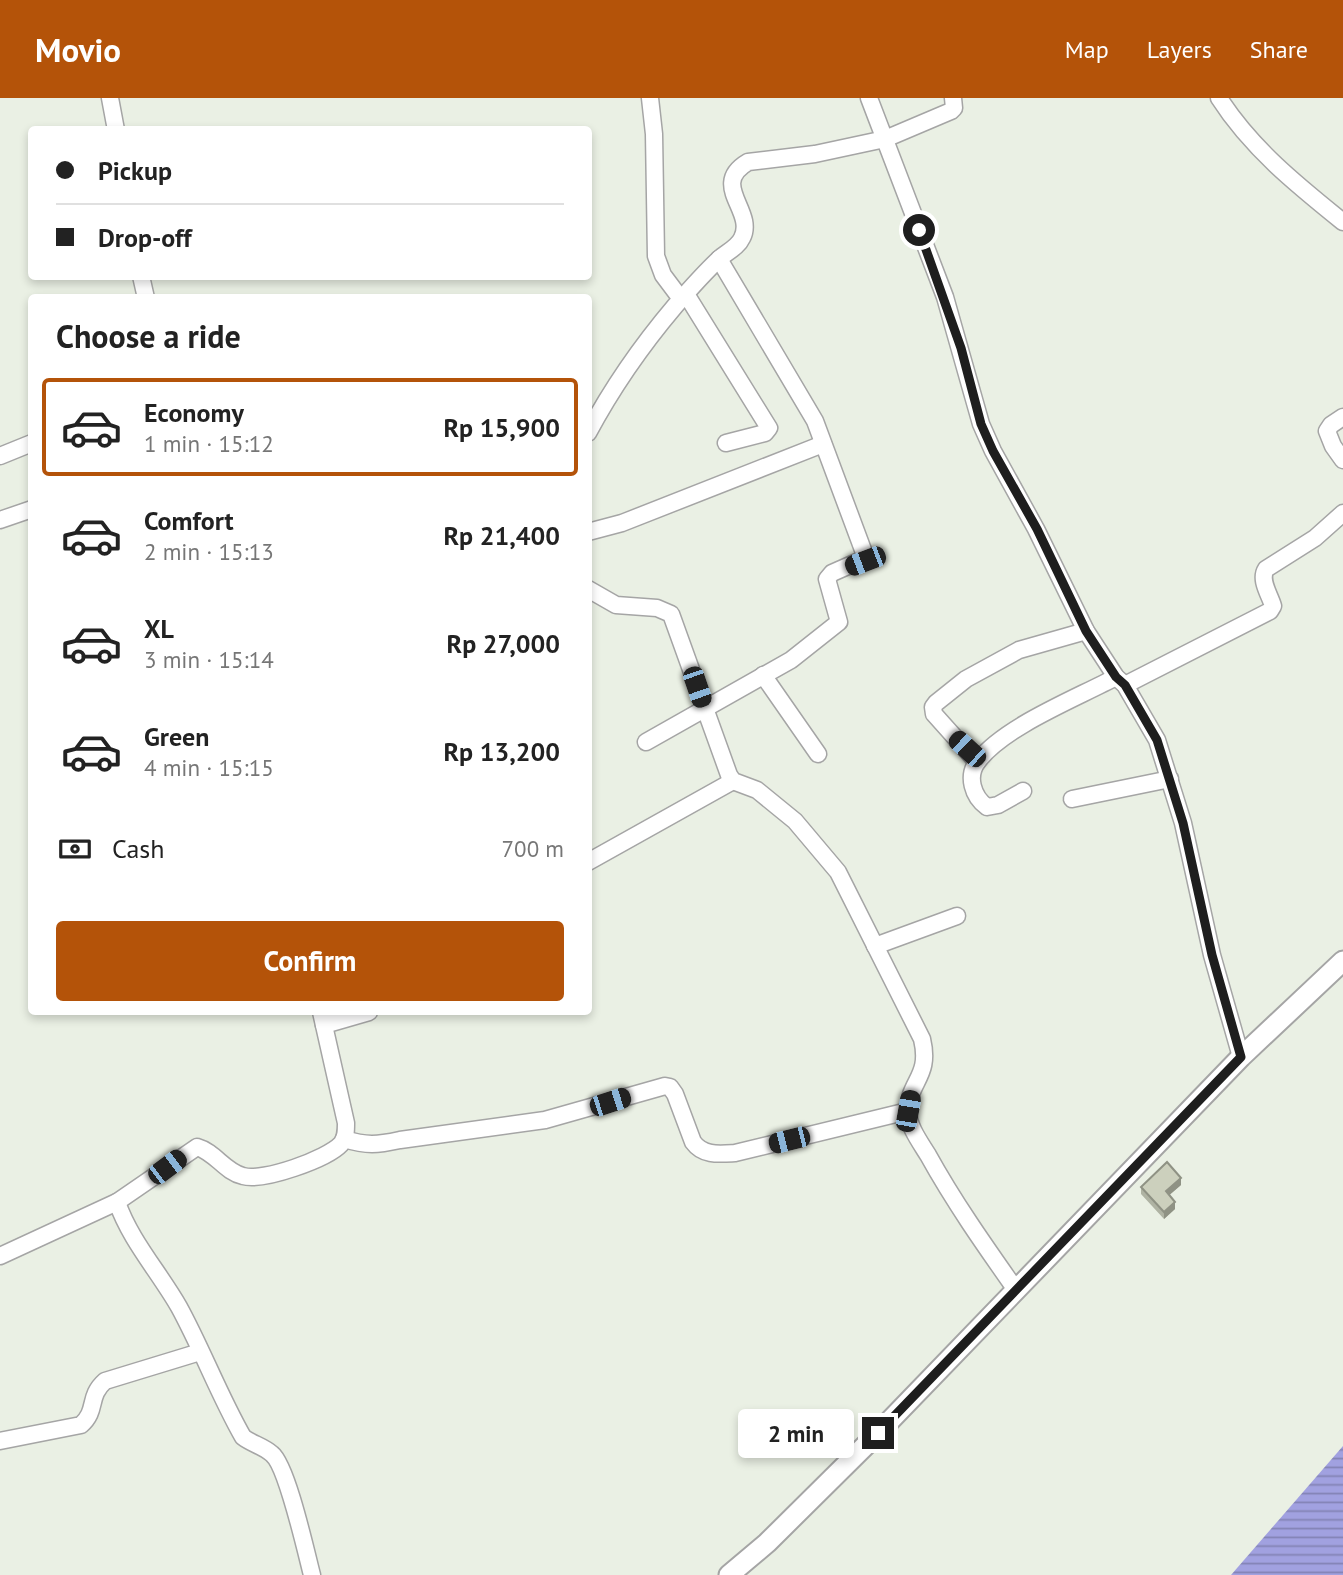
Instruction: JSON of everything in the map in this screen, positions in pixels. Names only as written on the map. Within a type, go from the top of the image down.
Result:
[{"type":"street","points":[[110,98],[115,126]]},
{"type":"street","points":[[650,98],[654,134],[656,256],[663,275],[684,297],[769,428],[765,433],[726,443]]},
{"type":"street","points":[[869,98],[945,298],[981,424],[993,451],[1037,529],[1086,631],[1157,740],[1183,823],[1212,955],[1241,1057]]},
{"type":"street","points":[[592,426],[624,373],[684,297],[719,259],[741,241],[745,233],[745,223],[732,187],[733,178],[741,166],[748,162],[815,154],[885,139],[951,111],[954,108],[953,98]]},
{"type":"street","points":[[1219,98],[1256,148],[1343,222]]},
{"type":"street","points":[[646,742],[791,660],[839,622],[827,579],[832,573],[866,558],[816,421],[719,259]]},
{"type":"street","points":[[1343,417],[1327,431],[1332,446],[1343,460]]},
{"type":"street","points":[[592,531],[622,523],[824,443]]},
{"type":"street","points":[[0,456],[28,445]]},
{"type":"street","points":[[0,520],[28,510]]},
{"type":"street","points":[[1023,791],[998,805],[987,807],[980,802],[971,774],[977,762],[992,747],[1023,726],[1270,611],[1273,606],[1263,574],[1266,569],[1315,538],[1343,513]]},
{"type":"street","points":[[592,591],[616,605],[657,608],[671,614],[733,780],[757,790],[795,821],[838,872],[922,1039],[925,1067],[912,1090],[908,1111],[912,1128],[951,1196],[1016,1290]]},
{"type":"street","points":[[977,762],[934,715],[933,707],[936,703],[966,679],[1019,650],[1086,631]]},
{"type":"street","points":[[763,675],[818,754]]},
{"type":"street","points":[[1072,799],[1170,779]]},
{"type":"street","points":[[592,860],[733,780]]},
{"type":"street","points":[[875,946],[957,916]]},
{"type":"street","points":[[729,1575],[767,1543],[1241,1057],[1343,961]]},
{"type":"street","points":[[0,1256],[117,1202],[197,1147],[243,1176],[255,1177],[306,1164],[335,1148],[344,1139],[346,1123],[323,1018],[346,1015]]},
{"type":"street","points":[[344,1139],[361,1145],[377,1145],[545,1120],[665,1086],[670,1087],[675,1094],[693,1142],[698,1149],[706,1153],[735,1153],[908,1111]]},
{"type":"street","points":[[117,1202],[124,1222],[180,1309],[243,1437],[274,1455],[281,1467],[301,1529],[312,1575]]},
{"type":"street","points":[[0,1441],[81,1425],[91,1412],[97,1388],[105,1381],[200,1352]]},
{"type":"water","points":[[1343,1446],[1343,1575],[1231,1575]]},
{"type":"building","points":[[1167,1162],[1181,1178],[1166,1191],[1175,1202],[1164,1212],[1141,1187]]},
{"type":"route","points":[[878,1433],[1241,1057],[1212,955],[1183,823],[1157,740],[1125,685],[1116,677],[1086,631],[1037,529],[993,451],[974,402],[945,298],[919,230]]}]
